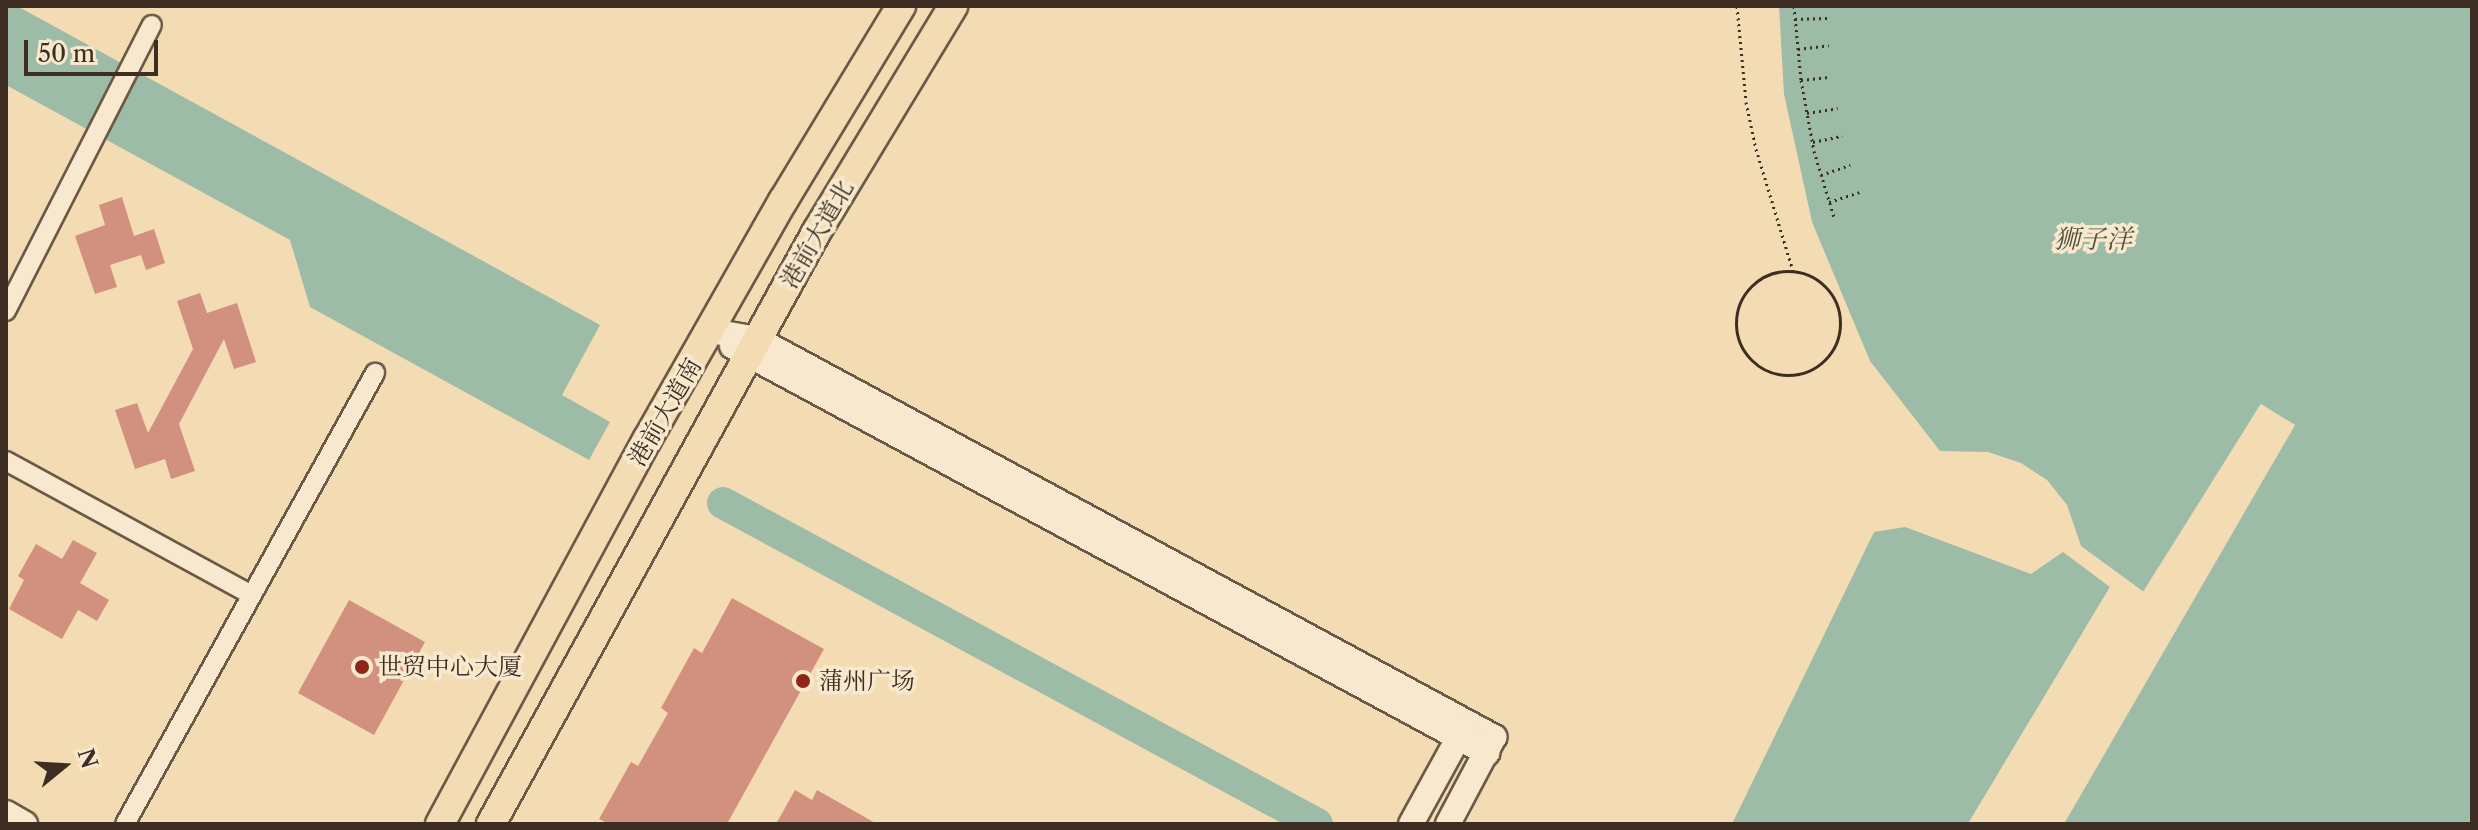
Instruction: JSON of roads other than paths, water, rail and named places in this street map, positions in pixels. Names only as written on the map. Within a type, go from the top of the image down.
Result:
[{"type":"main road","name":"港前大道南","points":[[440,824],[647,440],[783,201],[901,6]]},
{"type":"main road","name":"港前大道北","points":[[687,465],[817,231],[953,6]]},
{"type":"main road","name":"港前大道南","points":[[491,824],[687,465]]},
{"type":"street","points":[[6,311],[152,25]]},
{"type":"street","points":[[711,331],[752,348],[1490,745],[1448,824]]},
{"type":"street","points":[[125,824],[375,373]]},
{"type":"street","points":[[6,461],[252,595]]},
{"type":"street","points":[[1411,824],[1463,730]]},
{"type":"street","points":[[6,813],[25,824]]},
{"type":"water","points":[[6,6],[17,6],[600,325],[562,395],[610,422],[589,460],[310,307],[290,240],[6,85]]},
{"type":"water","name":"狮子洋","points":[[1779,6],[2472,6],[2472,824],[2064,824],[2295,425],[2260,405],[2144,592],[2081,546],[2067,505],[2047,480],[2021,463],[1988,452],[1940,451],[1870,361],[1812,222],[1784,94]]},
{"type":"water","points":[[1905,527],[2031,574],[2063,552],[2110,587],[1968,824],[1732,824],[1874,532]]},
{"type":"waterway","points":[[723,503],[1317,824]]},
{"type":"place","name":"世贸中心大厦","points":[[362,667]]},
{"type":"place","name":"蒲州广场","points":[[803,681]]}]
